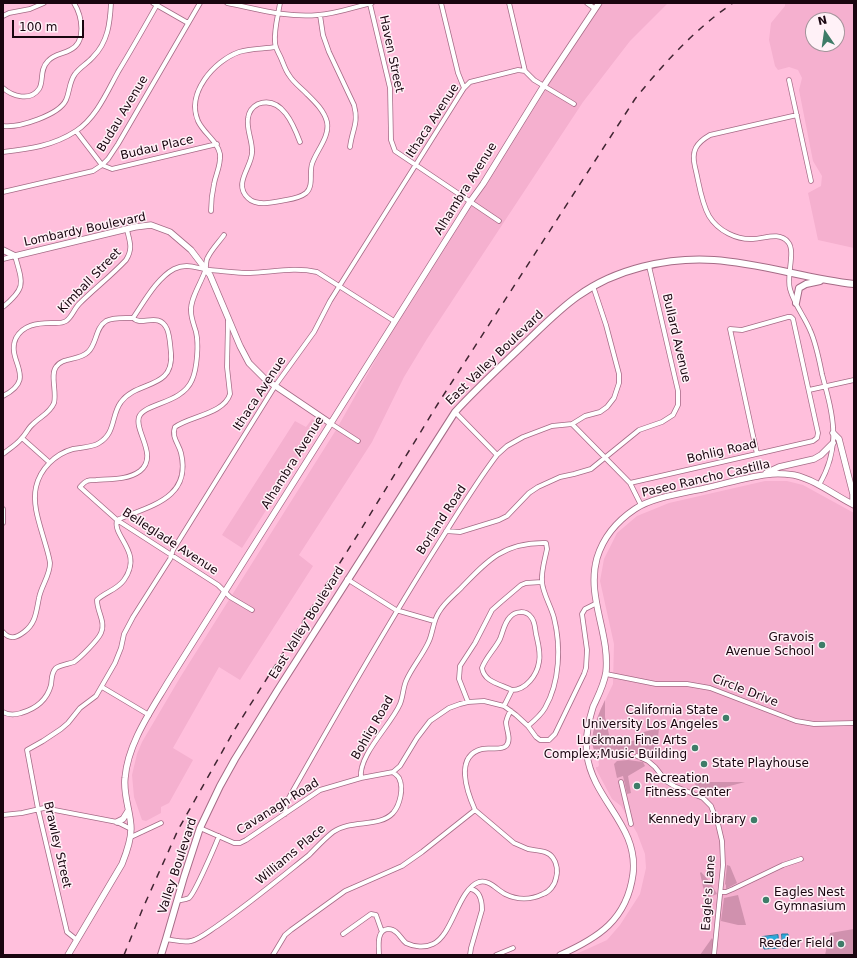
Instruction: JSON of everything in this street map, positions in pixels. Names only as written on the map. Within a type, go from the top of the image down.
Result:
[{"type":"main road","name":"East Valley Boulevard","points":[[220,786],[248,736],[455,412],[476,390],[568,303],[593,286],[624,273],[649,266],[688,260],[715,260],[755,266],[823,280],[854,284]]},
{"type":"main road","points":[[796,303],[798,289],[802,285],[823,280]]},
{"type":"main road","name":"Valley Boulevard","points":[[161,955],[176,901],[200,828],[220,786]]},
{"type":"street","points":[[3,16],[9,13],[30,9],[44,3]]},
{"type":"street","points":[[3,88],[16,96],[29,96],[39,89],[43,68],[48,61],[53,57],[74,48],[79,41],[81,28],[78,9],[74,3]]},
{"type":"street","points":[[3,126],[20,125],[53,112],[63,104],[75,74],[102,47],[109,24],[110,3]]},
{"type":"street","name":"Budau Avenue","points":[[3,192],[93,171],[102,165],[118,144],[200,3]]},
{"type":"street","points":[[227,3],[278,14],[296,16],[320,15],[371,3]]},
{"type":"street","points":[[280,3],[275,36],[276,47],[289,75],[319,107],[327,122],[328,129],[312,165],[310,186],[306,193],[286,200],[267,203],[256,202],[249,199],[244,194],[242,178],[251,159],[252,152],[248,125],[250,109],[261,103],[270,103],[278,107],[287,114],[293,124],[300,142]]},
{"type":"street","name":"Haven Street","points":[[371,3],[390,88],[392,145],[395,151],[499,221]]},
{"type":"street","points":[[441,3],[458,73],[464,88]]},
{"type":"street","points":[[509,3],[525,71],[543,87],[574,104]]},
{"type":"street","points":[[587,3],[594,8]]},
{"type":"street","name":"Alhambra Avenue","points":[[68,955],[122,864],[131,837],[125,790],[127,768],[133,746],[149,715],[225,591],[316,449],[330,423],[350,395],[394,321],[543,87],[594,8],[599,3]]},
{"type":"street","points":[[3,152],[24,150],[51,144],[83,125],[97,109],[156,4],[188,23]]},
{"type":"street","points":[[320,15],[323,35],[329,52],[352,99],[356,112],[356,125],[351,139],[350,148]]},
{"type":"street","points":[[211,211],[211,196],[220,161],[216,144],[202,128],[198,120],[196,100],[202,84],[213,69],[228,58],[248,50],[276,47]]},
{"type":"street","name":"Ithaca Avenue","points":[[27,750],[61,729],[80,708],[96,696],[102,687],[115,663],[121,648],[124,634],[172,555],[173,550],[275,386],[314,332],[330,301],[464,88],[470,82],[518,70],[525,71]]},
{"type":"street","points":[[789,80],[811,181]]},
{"type":"street","points":[[797,115],[710,135],[701,140],[695,148],[694,160],[704,205],[710,217],[717,225],[733,236],[754,240],[776,236],[783,238],[790,245],[790,289],[811,332],[826,386],[834,426],[829,466],[819,485]]},
{"type":"street","points":[[76,130],[102,165]]},
{"type":"street","name":"Budau Place","points":[[102,165],[112,168],[216,144]]},
{"type":"street","name":"Lombardy Boulevard","points":[[3,250],[15,256],[151,225],[170,232],[191,250],[210,275],[249,362],[262,377],[358,441]]},
{"type":"street","name":"Kimball Street","points":[[3,396],[17,387],[20,380],[20,373],[14,347],[16,339],[22,331],[30,325],[41,323],[60,323],[66,321],[78,305],[126,260],[130,254],[131,246],[127,230]]},
{"type":"street","points":[[206,270],[207,258],[224,235]]},
{"type":"street","points":[[3,259],[15,256],[22,280],[17,295],[3,308]]},
{"type":"street","points":[[133,318],[154,287],[175,269],[194,266],[206,270],[249,273],[292,269],[305,269],[317,272],[394,321]]},
{"type":"street","name":"Bullard Avenue","points":[[605,458],[639,430],[662,422],[673,415],[678,404],[678,391],[649,266]]},
{"type":"street","name":"Belleglade Avenue","points":[[206,270],[191,308],[197,341],[196,366],[193,379],[181,394],[165,403],[147,409],[140,415],[138,423],[146,445],[147,453],[144,466],[140,471],[129,477],[87,481],[80,487],[117,520],[218,585],[230,597],[252,610]]},
{"type":"street","name":"Borland Road","points":[[285,814],[286,803],[330,723],[396,610],[446,531],[497,455],[522,437],[552,426],[572,424],[584,416],[600,412],[608,407],[614,398],[619,383],[619,374],[606,325],[593,286]]},
{"type":"street","points":[[757,454],[730,328],[742,330],[791,317],[793,319],[809,390],[854,380]]},
{"type":"street","points":[[3,454],[22,438],[32,425],[49,412],[53,404],[55,388],[53,373],[55,367],[65,361],[77,359],[89,352],[94,345],[99,330],[106,321],[116,318],[133,318],[139,321],[150,319],[157,320],[167,329],[171,358],[169,368],[164,376],[158,382],[127,396],[121,402],[112,428],[107,437],[99,443],[64,453],[49,462],[42,473],[36,486],[35,499],[36,510],[49,557],[48,572],[41,590],[33,623],[28,629],[13,638],[7,636],[3,632]]},
{"type":"street","points":[[3,712],[5,714],[17,714],[34,708],[42,702],[51,686],[52,675],[55,669],[75,661],[96,642],[103,625],[97,608],[97,600],[102,595],[120,585],[130,567],[128,547],[116,528],[117,520],[164,500],[174,492],[180,481],[183,469],[181,452],[173,434],[175,427],[181,423],[221,407],[229,398],[230,394],[227,366],[228,318]]},
{"type":"street","name":"Bohlig Road","points":[[630,483],[813,441],[817,438],[818,433],[809,390]]},
{"type":"street","points":[[455,412],[497,455]]},
{"type":"street","points":[[572,424],[630,483],[641,505]]},
{"type":"street","points":[[833,433],[839,439],[853,494],[854,505]]},
{"type":"street","points":[[22,438],[49,462]]},
{"type":"street","points":[[761,475],[779,467],[821,456],[833,442]]},
{"type":"street","points":[[446,531],[460,532],[499,520],[507,516],[529,493],[538,487],[560,477],[591,469],[605,458]]},
{"type":"street","name":"Paseo Rancho Castilla","points":[[560,955],[594,938],[610,925],[624,906],[633,876],[634,863],[628,835],[595,781],[587,755],[586,742],[589,722],[606,674],[604,634],[594,590],[594,578],[596,563],[601,547],[606,538],[625,516],[641,505],[660,499],[761,475],[794,475],[819,485],[854,505]]},
{"type":"street","points":[[3,509],[3,523]]},
{"type":"street","name":"Bohlig Road","points":[[360,778],[360,770],[378,736],[400,704],[406,680],[428,641],[434,621],[444,606],[491,558],[514,547],[526,544],[546,543],[547,549],[542,582]]},
{"type":"street","points":[[348,579],[396,610],[434,621]]},
{"type":"street","points":[[468,702],[459,679],[460,666],[492,610],[521,585],[526,583],[542,582],[554,620],[557,638],[558,661],[555,681],[547,705],[528,726]]},
{"type":"street","points":[[393,772],[400,766],[430,720],[449,708],[468,702],[484,701],[504,706],[511,710],[528,726],[536,737],[540,740],[549,740],[555,734],[586,668],[587,650],[582,614],[585,609],[597,603]]},
{"type":"street","points":[[504,706],[512,690],[527,684],[536,672],[539,661],[533,620],[528,613],[523,612],[518,612],[508,618],[499,640],[482,668],[484,675],[487,678],[512,690]]},
{"type":"street","name":"Circle Drive","points":[[606,674],[656,684],[687,684],[710,688],[796,721],[814,724],[854,723]]},
{"type":"street","points":[[102,687],[149,715]]},
{"type":"street","points":[[382,932],[389,929],[395,931],[407,943],[416,946],[428,946],[436,943],[445,931],[466,892],[478,882],[488,882],[505,894],[513,897],[530,899],[546,893],[555,883],[557,876],[556,865],[553,858],[549,854],[522,847],[514,843],[475,810],[466,784],[464,776],[467,762],[475,752],[482,749],[501,748],[506,746],[508,742],[506,722],[511,710]]},
{"type":"street","name":"Brawley Street","points":[[27,750],[38,809],[66,932],[77,940]]},
{"type":"street","name":"Eagle's Lane","points":[[637,756],[652,764],[666,781],[674,786],[703,798],[712,806],[722,841],[723,865],[714,955]]},
{"type":"street","name":"Cavanagh Road","points":[[200,828],[234,843],[240,843],[320,790],[360,778],[393,772]]},
{"type":"street","name":"Williams Place","points":[[166,940],[186,942],[198,938],[241,910],[311,853],[324,839],[335,831],[346,826],[358,823],[380,821],[387,818],[395,812],[401,795],[401,784],[399,777],[393,772]]},
{"type":"street","points":[[621,782],[631,824]]},
{"type":"street","points":[[3,815],[22,813],[38,809],[52,809],[117,822],[131,829]]},
{"type":"street","points":[[273,955],[285,935],[291,930],[346,891],[402,866],[475,810]]},
{"type":"street","points":[[117,822],[122,819],[128,811]]},
{"type":"street","points":[[131,837],[161,823]]},
{"type":"street","points":[[176,901],[187,899],[191,896],[219,836]]},
{"type":"street","points":[[720,892],[726,892],[784,865],[801,859]]},
{"type":"street","points":[[470,955],[482,910],[479,894],[475,890],[471,889]]},
{"type":"street","points":[[343,934],[371,914],[376,915],[382,932],[379,939],[379,955]]},
{"type":"street","points":[[496,955],[513,948]]},
{"type":"shaded area","points":[[601,3],[668,3],[630,41],[583,102],[427,339],[404,377],[372,442],[299,555],[313,566],[240,680],[219,667],[173,748],[193,760],[169,803],[161,807],[161,813],[146,821],[142,820],[134,797],[132,775],[137,754],[142,742],[181,676],[336,430],[397,322],[546,86]]},
{"type":"shaded area","points":[[785,3],[854,3],[854,248],[818,240],[808,193],[821,186],[822,176],[813,161],[799,90],[802,78],[798,70],[789,67],[778,70],[775,66],[769,40],[771,23],[785,6]]},
{"type":"shaded area","points":[[312,419],[321,424],[242,548],[222,535],[295,421],[306,427]]},
{"type":"shaded area","name":"California State University Los Angeles","points":[[765,481],[787,481],[803,485],[854,513],[854,955],[574,955],[607,940],[620,925],[640,894],[646,868],[645,854],[637,833],[621,806],[612,799],[596,769],[599,765],[597,753],[600,711],[613,684],[614,644],[600,581],[604,559],[617,533],[637,516],[669,503]]},
{"type":"shaded area","points":[[605,700],[605,717],[610,739],[615,739],[616,744],[637,740],[636,734],[659,728],[658,747],[655,759],[637,753],[622,751],[596,755],[592,741],[594,726]]},
{"type":"shaded area","points":[[628,760],[643,762],[645,766],[628,776],[631,793],[627,794],[623,776],[617,778],[614,764],[617,761]]},
{"type":"shaded area","points":[[697,782],[745,782],[718,789],[713,797],[696,786],[695,784]]},
{"type":"shaded area","points":[[727,865],[730,866],[737,883],[726,889],[725,884]]},
{"type":"shaded area","points":[[701,872],[710,882],[717,894],[707,898],[703,887]]},
{"type":"shaded area","points":[[738,895],[746,925],[738,925],[721,921],[724,898]]},
{"type":"shaded area","name":"Reeder Field","points":[[854,929],[854,955],[825,955],[830,933]]},
{"type":"shaded area","points":[[712,938],[712,955],[700,955]]},
{"type":"water","points":[[782,934],[788,934],[789,947],[783,948]]},
{"type":"water","points":[[778,935],[779,948],[764,949],[762,937]]},
{"type":"railway","points":[[124,955],[178,830],[235,729],[360,531],[439,402],[635,99],[657,72],[693,35],[733,3]]},
{"type":"place","name":"Gravois Avenue School","points":[[822,645]]},
{"type":"place","name":"California State University Los Angeles","points":[[726,718]]},
{"type":"place","name":"Luckman Fine Arts Complex;Music Building","points":[[695,748]]},
{"type":"place","name":"State Playhouse","points":[[704,764]]},
{"type":"place","name":"Recreation Fitness Center","points":[[637,786]]},
{"type":"place","name":"Kennedy Library","points":[[754,820]]},
{"type":"place","name":"Eagles Nest Gymnasium","points":[[766,900]]},
{"type":"place","name":"Reeder Field","points":[[841,944]]}]
